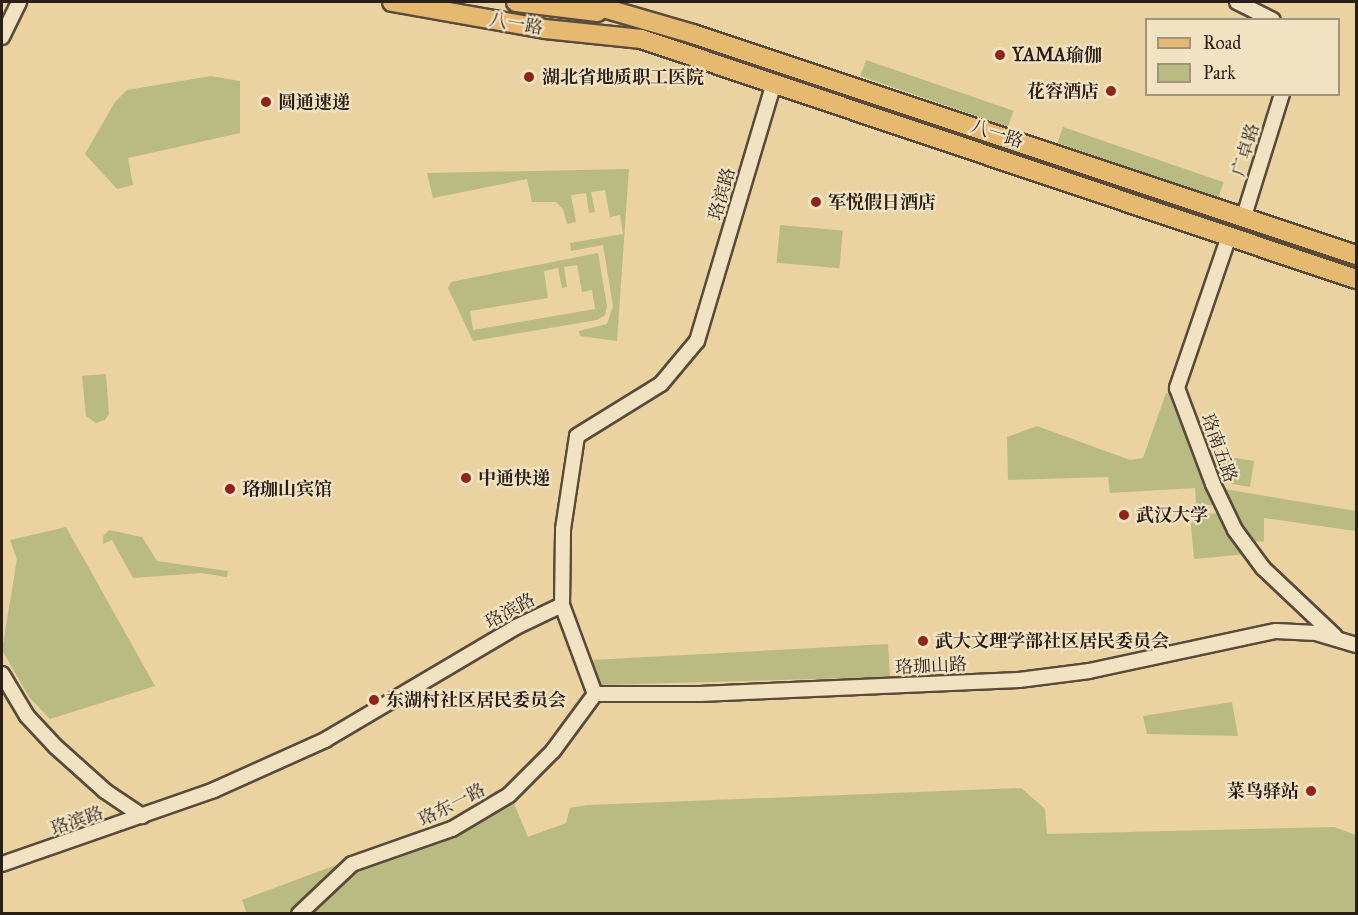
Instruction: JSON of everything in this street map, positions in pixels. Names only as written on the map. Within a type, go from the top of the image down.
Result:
[{"type":"main road","name":"八一路","points":[[392,2],[545,29],[641,39]]},
{"type":"main road","name":"八一路","points":[[462,2],[516,5],[637,18]]},
{"type":"main road","name":"八一路","points":[[583,2],[1244,216],[1356,255]]},
{"type":"main road","name":"八一路","points":[[516,5],[641,39],[1356,279]]},
{"type":"street","points":[[2,23],[11,2]]},
{"type":"street","points":[[2,37],[19,2]]},
{"type":"street","points":[[1237,2],[1269,18]]},
{"type":"street","name":"珞滨路","points":[[2,864],[214,790],[326,740],[516,627],[562,605],[563,529],[576,436],[661,384],[697,341],[774,83]]},
{"type":"street","name":"广卓路","points":[[1244,216],[1281,96]]},
{"type":"street","name":"珞南五路","points":[[1229,236],[1177,388],[1213,484],[1235,530],[1263,568],[1336,637]]},
{"type":"street","points":[[562,605],[595,694]]},
{"type":"street","name":"珞珈山路","points":[[595,694],[678,695],[1019,680],[1089,671],[1264,632],[1301,631],[1336,637],[1356,645]]},
{"type":"street","points":[[2,674],[27,716],[56,747],[105,791],[142,816]]},
{"type":"street","name":"珞东一路","points":[[299,914],[352,864],[452,829],[509,795],[553,751],[595,694]]},
{"type":"green space","points":[[866,60],[1014,111],[1008,127],[860,76]]},
{"type":"green space","points":[[211,76],[240,81],[240,133],[128,158],[133,185],[117,189],[85,154],[115,102],[127,90]]},
{"type":"green space","points":[[1063,127],[1224,182],[1218,198],[1057,143]]},
{"type":"green space","points":[[629,169],[617,341],[580,336],[579,331],[607,324],[613,306],[603,245],[571,251],[570,243],[623,234],[620,215],[610,217],[605,190],[591,192],[595,212],[589,213],[586,193],[571,195],[576,222],[567,224],[563,209],[556,202],[532,202],[527,179],[433,198],[427,173]]},
{"type":"green space","points":[[780,225],[843,230],[839,268],[777,263]]},
{"type":"green space","points":[[598,253],[607,306],[605,315],[597,320],[473,341],[448,288],[451,282]],"holes":[[[577,265],[582,292],[592,290],[595,309],[473,330],[470,311],[548,298],[544,271],[558,268],[562,288],[567,287],[564,267]]]},
{"type":"green space","points":[[106,374],[109,414],[105,420],[96,423],[86,416],[82,376]]},
{"type":"green space","points":[[1166,393],[1177,397],[1218,505],[1196,506],[1195,488],[1110,493],[1108,477],[1008,480],[1007,437],[1037,426],[1130,460],[1143,458]]},
{"type":"green space","points":[[1205,453],[1254,461],[1250,487],[1215,481]]},
{"type":"green space","points":[[1218,488],[1356,511],[1355,531],[1264,518],[1264,542],[1246,540]]},
{"type":"green space","points":[[1221,513],[1248,554],[1194,559],[1190,515]]},
{"type":"green space","points":[[66,527],[155,686],[50,719],[29,697],[2,650],[17,559],[10,540]]},
{"type":"green space","points":[[109,530],[142,537],[157,561],[228,571],[227,577],[201,573],[133,578],[112,540],[103,544],[103,536]]},
{"type":"green space","points":[[888,644],[890,677],[600,685],[591,660]]},
{"type":"green space","points":[[1232,702],[1238,736],[1147,734],[1143,716]]},
{"type":"green space","points":[[1021,788],[1045,809],[1047,834],[1334,827],[1356,835],[1356,913],[247,914],[242,900],[449,823],[508,789],[528,837],[566,823],[570,808],[588,805]]},
{"type":"place","name":"YAMA瑜伽","points":[[1000,55]]},
{"type":"place","name":"湖北省地质职工医院","points":[[529,77]]},
{"type":"place","name":"花容酒店","points":[[1111,91]]},
{"type":"place","name":"圆通速递","points":[[266,102]]},
{"type":"place","name":"军悦假日酒店","points":[[816,202]]},
{"type":"place","name":"中通快递","points":[[466,478]]},
{"type":"place","name":"珞珈山宾馆","points":[[230,489]]},
{"type":"place","name":"武汉大学","points":[[1124,515]]},
{"type":"place","name":"武大文理学部社区居民委员会","points":[[923,641]]},
{"type":"place","name":"东湖村社区居民委员会","points":[[374,700]]},
{"type":"place","name":"菜鸟驿站","points":[[1311,791]]}]
